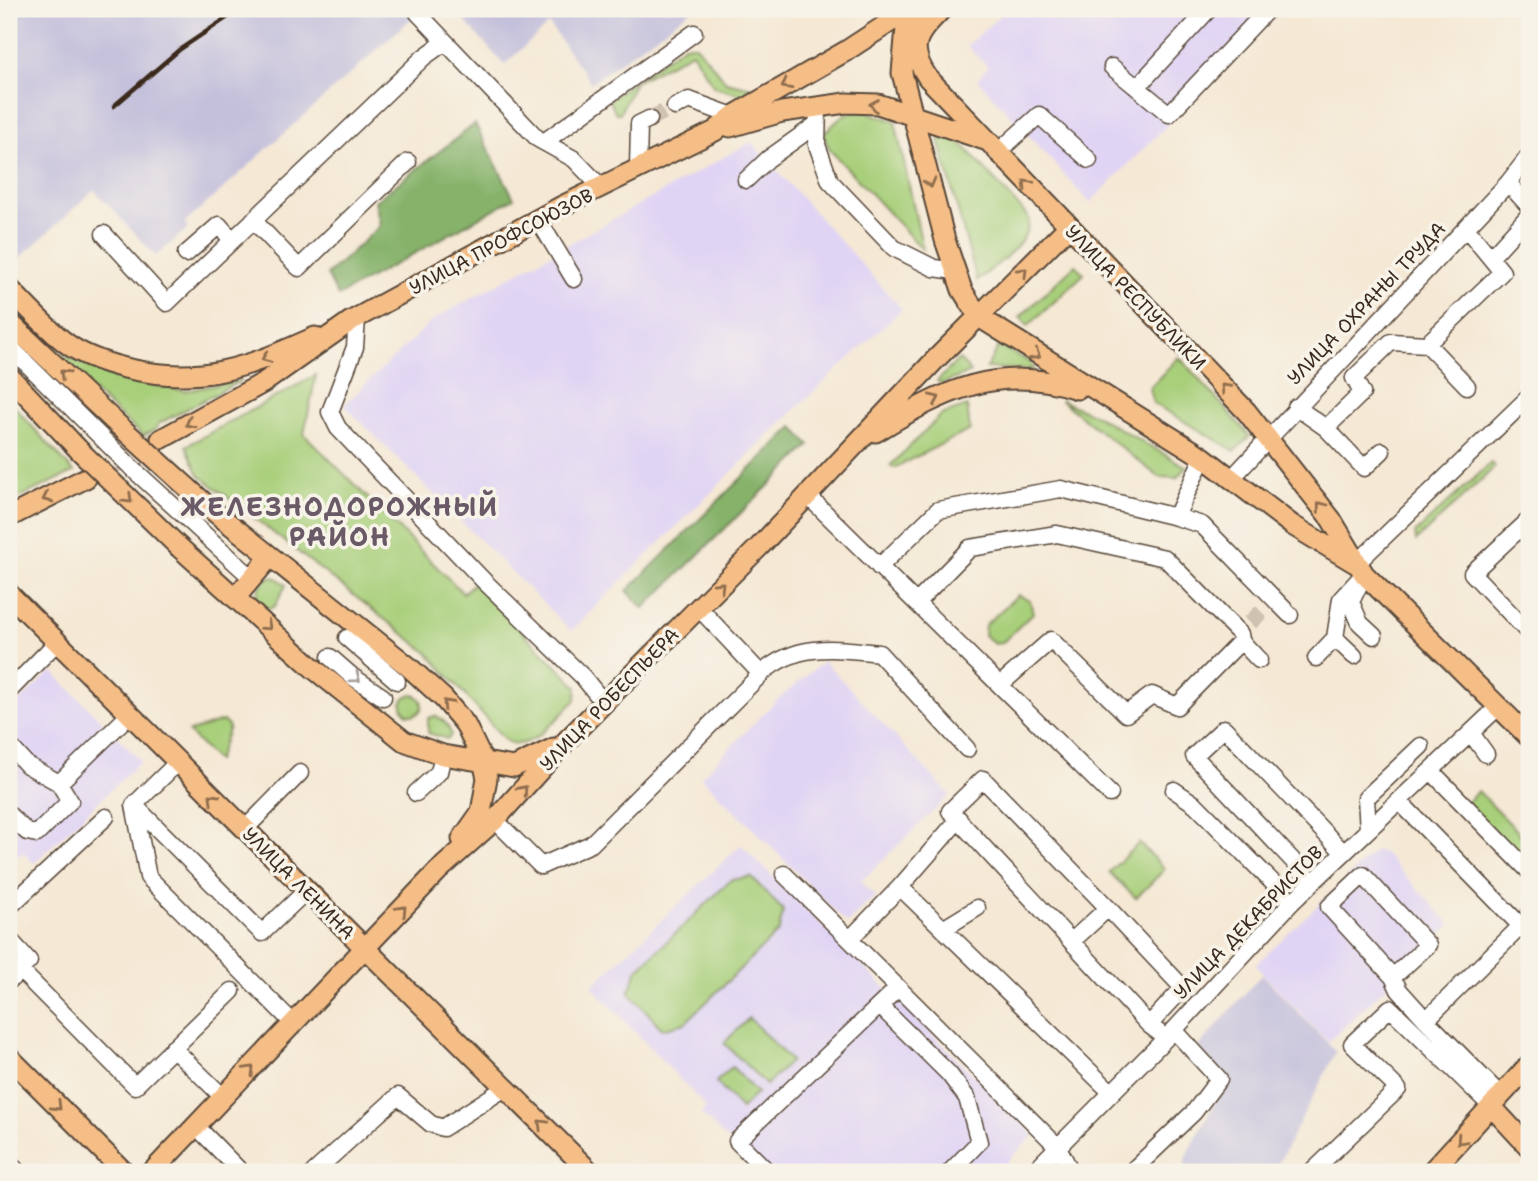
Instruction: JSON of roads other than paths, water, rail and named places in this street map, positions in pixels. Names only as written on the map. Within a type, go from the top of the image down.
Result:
[{"type":"main road","name":"УЛИЦА ПРОФСОЮЗОВ","points":[[161,439],[263,383],[354,319],[538,219],[715,131],[733,116],[846,51],[910,9]]},
{"type":"main road","points":[[916,9],[906,27],[902,47],[902,73],[955,271],[962,290],[979,317]]},
{"type":"main road","name":"УЛИЦА РЕСПУБЛИКИ","points":[[942,9],[918,37],[915,44],[918,64],[991,147],[1247,412],[1331,519],[1360,569]]},
{"type":"main road","points":[[715,131],[782,112],[818,115],[877,104],[991,147]]},
{"type":"main road","name":"УЛИЦА РОБЕСПЬЕРА","points":[[152,1172],[438,871],[495,820],[568,739],[1068,228]]},
{"type":"main road","points":[[9,288],[68,345],[104,363],[158,376],[213,375],[266,359],[354,319]]},
{"type":"main road","name":"УЛИЦА РЕСПУБЛИКИ","points":[[979,317],[1203,457],[1292,525],[1360,569],[1529,737]]},
{"type":"main road","points":[[9,322],[211,509],[403,674],[444,699],[465,724],[483,761],[487,778],[481,812],[438,871]]},
{"type":"main road","points":[[9,376],[114,486],[180,548],[313,668],[404,741],[443,755],[514,767],[537,758],[568,739]]},
{"type":"main road","points":[[854,445],[917,407],[980,381],[1054,382],[1105,398]]},
{"type":"main road","points":[[9,517],[86,478]]},
{"type":"main road","points":[[235,598],[270,557]]},
{"type":"main road","name":"УЛИЦА ЛЕНИНА","points":[[9,594],[590,1172]]},
{"type":"main road","points":[[9,1058],[124,1172]]},
{"type":"main road","points":[[1431,1172],[1529,1065]]},
{"type":"main road","points":[[1496,1102],[1529,1147]]},
{"type":"street","points":[[1138,86],[1209,9]]},
{"type":"street","points":[[1112,67],[1169,114],[1268,9]]},
{"type":"street","points":[[418,13],[544,142],[574,159],[601,187]]},
{"type":"street","points":[[544,142],[694,33]]},
{"type":"street","points":[[104,234],[167,303],[197,283],[232,240],[424,57],[445,41]]},
{"type":"street","points":[[675,107],[689,100],[733,116]]},
{"type":"street","points":[[746,180],[818,115]]},
{"type":"street","points":[[818,115],[817,145],[830,181],[894,248],[934,268],[955,271]]},
{"type":"street","points":[[991,147],[1039,115],[1088,160]]},
{"type":"street","points":[[638,168],[639,124],[649,119]]},
{"type":"street","name":"УЛИЦА ОХРАНЫ ТРУДА","points":[[1232,478],[1508,183],[1529,156]]},
{"type":"street","points":[[253,220],[299,268],[408,162]]},
{"type":"street","points":[[1508,183],[1529,206]]},
{"type":"street","points":[[1492,256],[1529,215]]},
{"type":"street","points":[[538,219],[574,279]]},
{"type":"street","points":[[186,254],[219,225],[232,240]]},
{"type":"street","points":[[1427,344],[1502,272],[1492,256],[1466,228]]},
{"type":"street","points":[[354,319],[355,347],[330,412],[338,428],[484,581],[583,677],[604,703]]},
{"type":"street","points":[[1326,428],[1362,393],[1353,378],[1391,342],[1427,344],[1467,386]]},
{"type":"street","points":[[9,346],[134,470],[252,578]]},
{"type":"street","points":[[1354,656],[1336,634],[1341,600],[1360,569],[1529,397]]},
{"type":"street","points":[[1296,407],[1326,428],[1364,468],[1382,451]]},
{"type":"street","points":[[1177,517],[1203,457]]},
{"type":"street","points":[[879,567],[938,510],[1061,489],[1202,525],[1270,603],[1290,615]]},
{"type":"street","points":[[807,495],[1110,794]]},
{"type":"street","points":[[1529,520],[1472,573],[1529,634]]},
{"type":"street","points":[[917,602],[970,548],[1056,534],[1165,558],[1243,633],[1259,660]]},
{"type":"street","points":[[1360,569],[1351,602],[1360,623],[1374,636]]},
{"type":"street","points":[[698,607],[761,674]]},
{"type":"street","points":[[1316,658],[1336,634],[1360,623]]},
{"type":"street","points":[[313,668],[330,657],[349,629]]},
{"type":"street","points":[[1001,684],[1051,640],[1126,714],[1152,695],[1177,706],[1243,633]]},
{"type":"street","points":[[9,691],[58,642]]},
{"type":"street","points":[[495,820],[541,866],[591,844],[778,659],[825,647],[879,653],[967,750]]},
{"type":"street","points":[[330,657],[353,677],[383,697]]},
{"type":"street","points":[[369,715],[403,674]]},
{"type":"street","name":"УЛИЦА ДЕКАБРИСТОВ","points":[[1033,1172],[1170,1034],[1292,902],[1498,707]]},
{"type":"street","points":[[59,783],[130,714]]},
{"type":"street","points":[[1313,882],[1194,756],[1224,727],[1344,853]]},
{"type":"street","points":[[1034,740],[1046,728]]},
{"type":"street","points":[[1471,733],[1486,754]]},
{"type":"street","points":[[9,745],[27,765],[59,783],[71,801],[37,834],[27,832],[9,815]]},
{"type":"street","points":[[1368,830],[1366,798],[1421,746]]},
{"type":"street","points":[[416,793],[439,772],[443,755]]},
{"type":"street","points":[[134,805],[178,762]]},
{"type":"street","points":[[1431,771],[1529,871]]},
{"type":"street","points":[[245,829],[300,773]]},
{"type":"street","points":[[1131,1172],[1194,1112],[1219,1079],[1170,1034],[1149,1025],[950,811],[983,779],[1183,988],[1149,1025]]},
{"type":"street","points":[[1174,790],[1196,805],[1292,902]]},
{"type":"street","points":[[1399,802],[1522,922],[1426,1020]]},
{"type":"street","points":[[134,805],[262,933],[306,891]]},
{"type":"street","points":[[134,805],[148,877],[294,1024]]},
{"type":"street","points":[[9,907],[106,817]]},
{"type":"street","points":[[850,939],[959,819]]},
{"type":"street","points":[[784,874],[1058,1147],[1071,1172]]},
{"type":"street","points":[[1393,977],[1428,945],[1363,875],[1329,907],[1393,977],[1399,990],[1496,1102]]},
{"type":"street","points":[[900,887],[1112,1093]]},
{"type":"street","points":[[943,929],[977,908]]},
{"type":"street","points":[[1073,941],[1108,908]]},
{"type":"street","points":[[9,939],[29,961],[14,976],[135,1086],[232,991]]},
{"type":"street","points":[[768,1172],[737,1141],[898,988]]},
{"type":"street","points":[[881,1007],[949,1074],[967,1098],[979,1142],[950,1172]]},
{"type":"street","points":[[1312,1172],[1398,1089],[1352,1044],[1390,1008],[1496,1102]]},
{"type":"street","points":[[173,1048],[224,1098]]},
{"type":"street","points":[[314,1172],[398,1096],[431,1124],[443,1128],[505,1088]]},
{"type":"street","points":[[196,1126],[242,1172]]},
{"type":"street","points":[[9,1163],[18,1172]]},
{"type":"tunnel","points":[[649,119],[675,107]]},
{"type":"tunnel","points":[[88,478],[157,441]]},
{"type":"tunnel","points":[[1250,623],[1266,607]]},
{"type":"tunnel","points":[[1523,918],[1529,912]]},
{"type":"railway","points":[[114,106],[179,50],[240,9]]},
{"type":"district","name":"ЖЕЛЕЗНОДОРОЖНЫЙ РАЙОН","points":[[340,522]]}]
